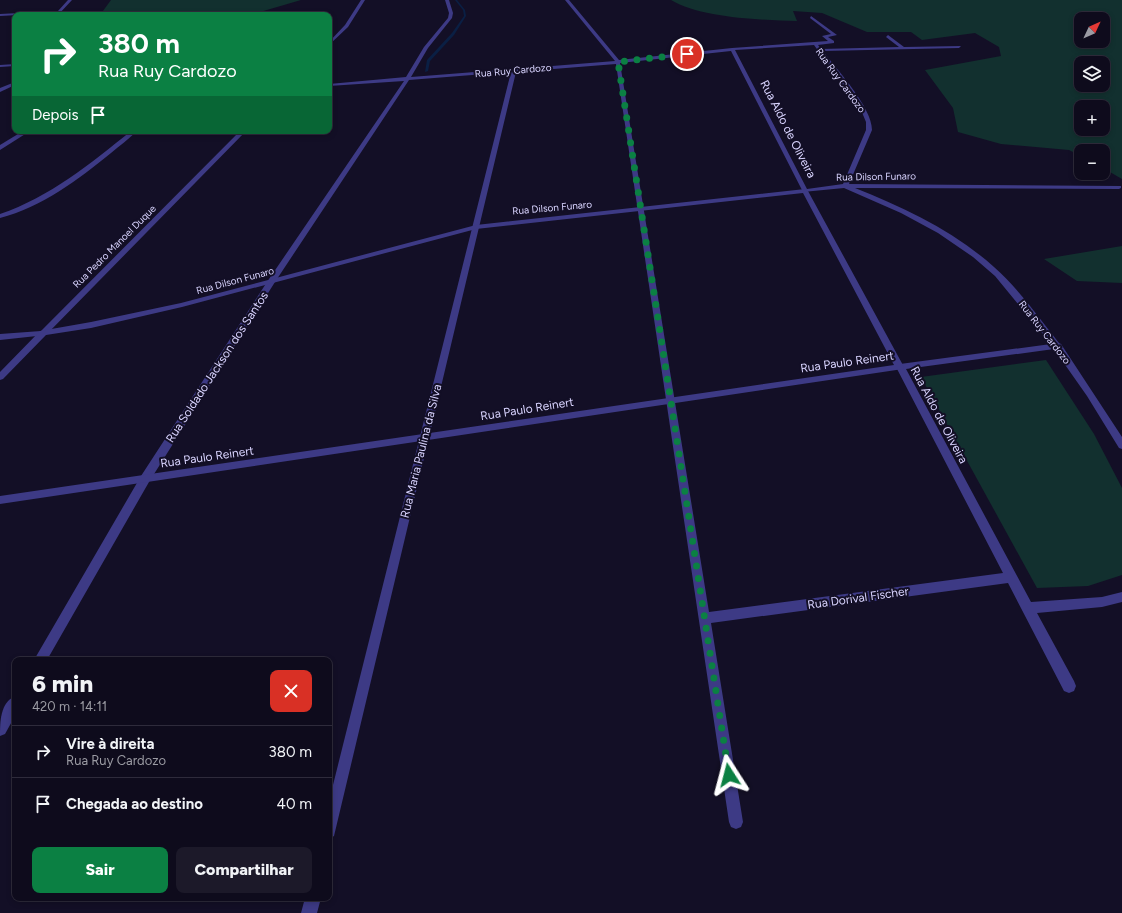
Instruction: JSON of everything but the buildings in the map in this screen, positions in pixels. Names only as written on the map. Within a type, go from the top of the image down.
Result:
[{"type":"street","points":[[58,12],[70,0]]},
{"type":"street","points":[[332,41],[347,26],[363,0]]},
{"type":"street","name":"Rua Soldado Jackson dos Santos","points":[[42,657],[145,479],[271,282],[408,78],[426,48],[450,18],[451,13],[447,0]]},
{"type":"street","points":[[567,0],[618,62],[736,822]]},
{"type":"street","points":[[0,15],[12,15]]},
{"type":"street","points":[[811,17],[835,35],[824,36],[832,42],[815,44]]},
{"type":"street","points":[[888,36],[904,48]]},
{"type":"street","name":"Rua Ruy Cardozo","points":[[332,86],[408,78],[618,62],[732,49],[815,44],[864,110],[870,122],[869,130],[845,186],[901,209],[927,223],[961,245],[992,269],[1016,295],[1058,346],[1100,408],[1122,445]]},
{"type":"street","points":[[820,50],[959,47]]},
{"type":"street","name":"Rua Aldo de Oliveira","points":[[732,49],[805,191],[1069,686]]},
{"type":"street","points":[[0,66],[12,64]]},
{"type":"street","name":"Rua Maria Paulina da Silva","points":[[332,819],[514,70]]},
{"type":"street","points":[[0,90],[12,85]]},
{"type":"street","points":[[0,148],[22,134]]},
{"type":"street","points":[[0,216],[27,207],[52,193],[130,134]]},
{"type":"street","name":"Rua Pedro Manoel Duque","points":[[0,377],[240,134]]},
{"type":"street","name":"Rua Dilson Funaro","points":[[0,337],[44,333],[143,315],[476,227],[536,219],[641,210],[845,186],[1119,187]]},
{"type":"street","name":"Rua Paulo Reinert","points":[[0,500],[424,438],[670,400],[1058,346]]},
{"type":"street","name":"Rua Dorival Fischer","points":[[704,618],[1011,577]]},
{"type":"street","points":[[1028,608],[1102,602],[1122,597]]},
{"type":"street","points":[[0,729],[12,708]]},
{"type":"street","points":[[309,913],[312,901]]},
{"type":"green space","points":[[111,0],[301,0],[260,12],[102,12]]},
{"type":"green space","points":[[671,0],[1122,0],[1122,179],[1110,172],[1110,144],[1074,144],[1074,152],[1069,150],[1001,144],[958,132],[953,108],[925,70],[1001,56],[999,47],[975,33],[922,40],[911,32],[867,32],[822,13],[793,11],[797,21],[732,17],[698,11]]},
{"type":"green space","points":[[1122,246],[1122,283],[1077,281],[1044,259]]},
{"type":"green space","points":[[1046,360],[1094,434],[1122,488],[1122,575],[1088,586],[1037,588],[921,377]]},
{"type":"waterway","points":[[426,71],[428,61],[453,34],[465,16],[464,10],[456,0]]},
{"type":"route","points":[[687,54],[618,62],[729,775]]}]
